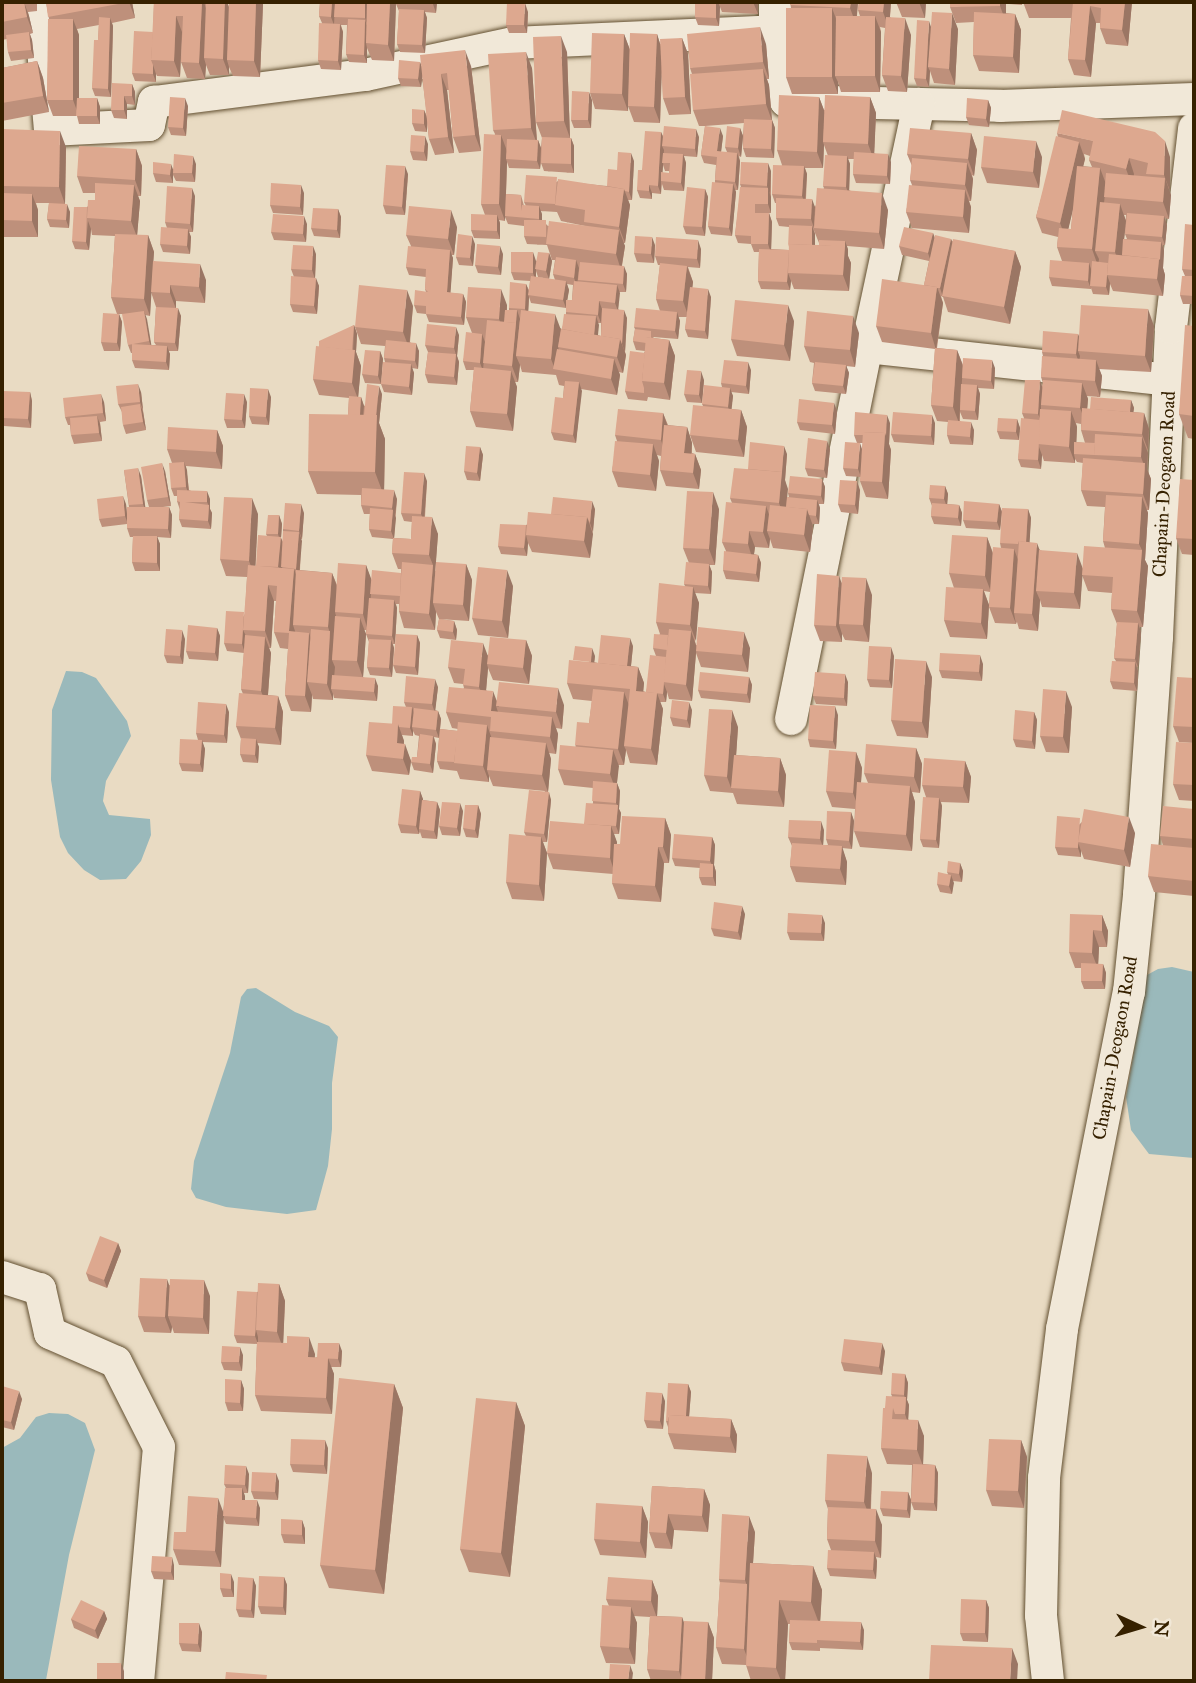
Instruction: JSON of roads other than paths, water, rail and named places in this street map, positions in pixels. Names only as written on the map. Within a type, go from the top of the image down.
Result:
[{"type":"street","points":[[39,2],[50,130],[149,125],[154,102],[365,75],[513,43],[775,16],[786,101],[1000,106],[1194,99]]},
{"type":"street","points":[[791,719],[919,104]]},
{"type":"street","name":"Chapain-Deogaon Road","points":[[1048,1681],[1041,1615],[1044,1478],[1062,1329],[1129,992],[1156,813],[1157,637],[1171,328],[1194,128]]},
{"type":"street","points":[[867,347],[1169,380]]},
{"type":"street","points":[[2,1277],[40,1289],[50,1333],[116,1362],[159,1447],[138,1681]]},
{"type":"water","points":[[66,671],[82,672],[96,678],[127,721],[131,736],[106,781],[103,801],[109,815],[150,819],[151,835],[141,861],[126,879],[100,880],[84,870],[68,853],[60,837],[51,780],[52,710]]},
{"type":"water","points":[[1172,967],[1194,972],[1194,1158],[1149,1154],[1131,1130],[1126,1097],[1147,975],[1158,969]]},
{"type":"water","points":[[256,988],[295,1012],[329,1026],[338,1037],[332,1083],[332,1129],[328,1166],[316,1210],[287,1214],[226,1207],[196,1198],[191,1189],[194,1161],[230,1053],[241,997],[247,989]]},
{"type":"water","points":[[49,1413],[68,1414],[85,1423],[95,1450],[69,1555],[46,1680],[2,1681],[2,1448],[20,1438],[36,1417]]}]
